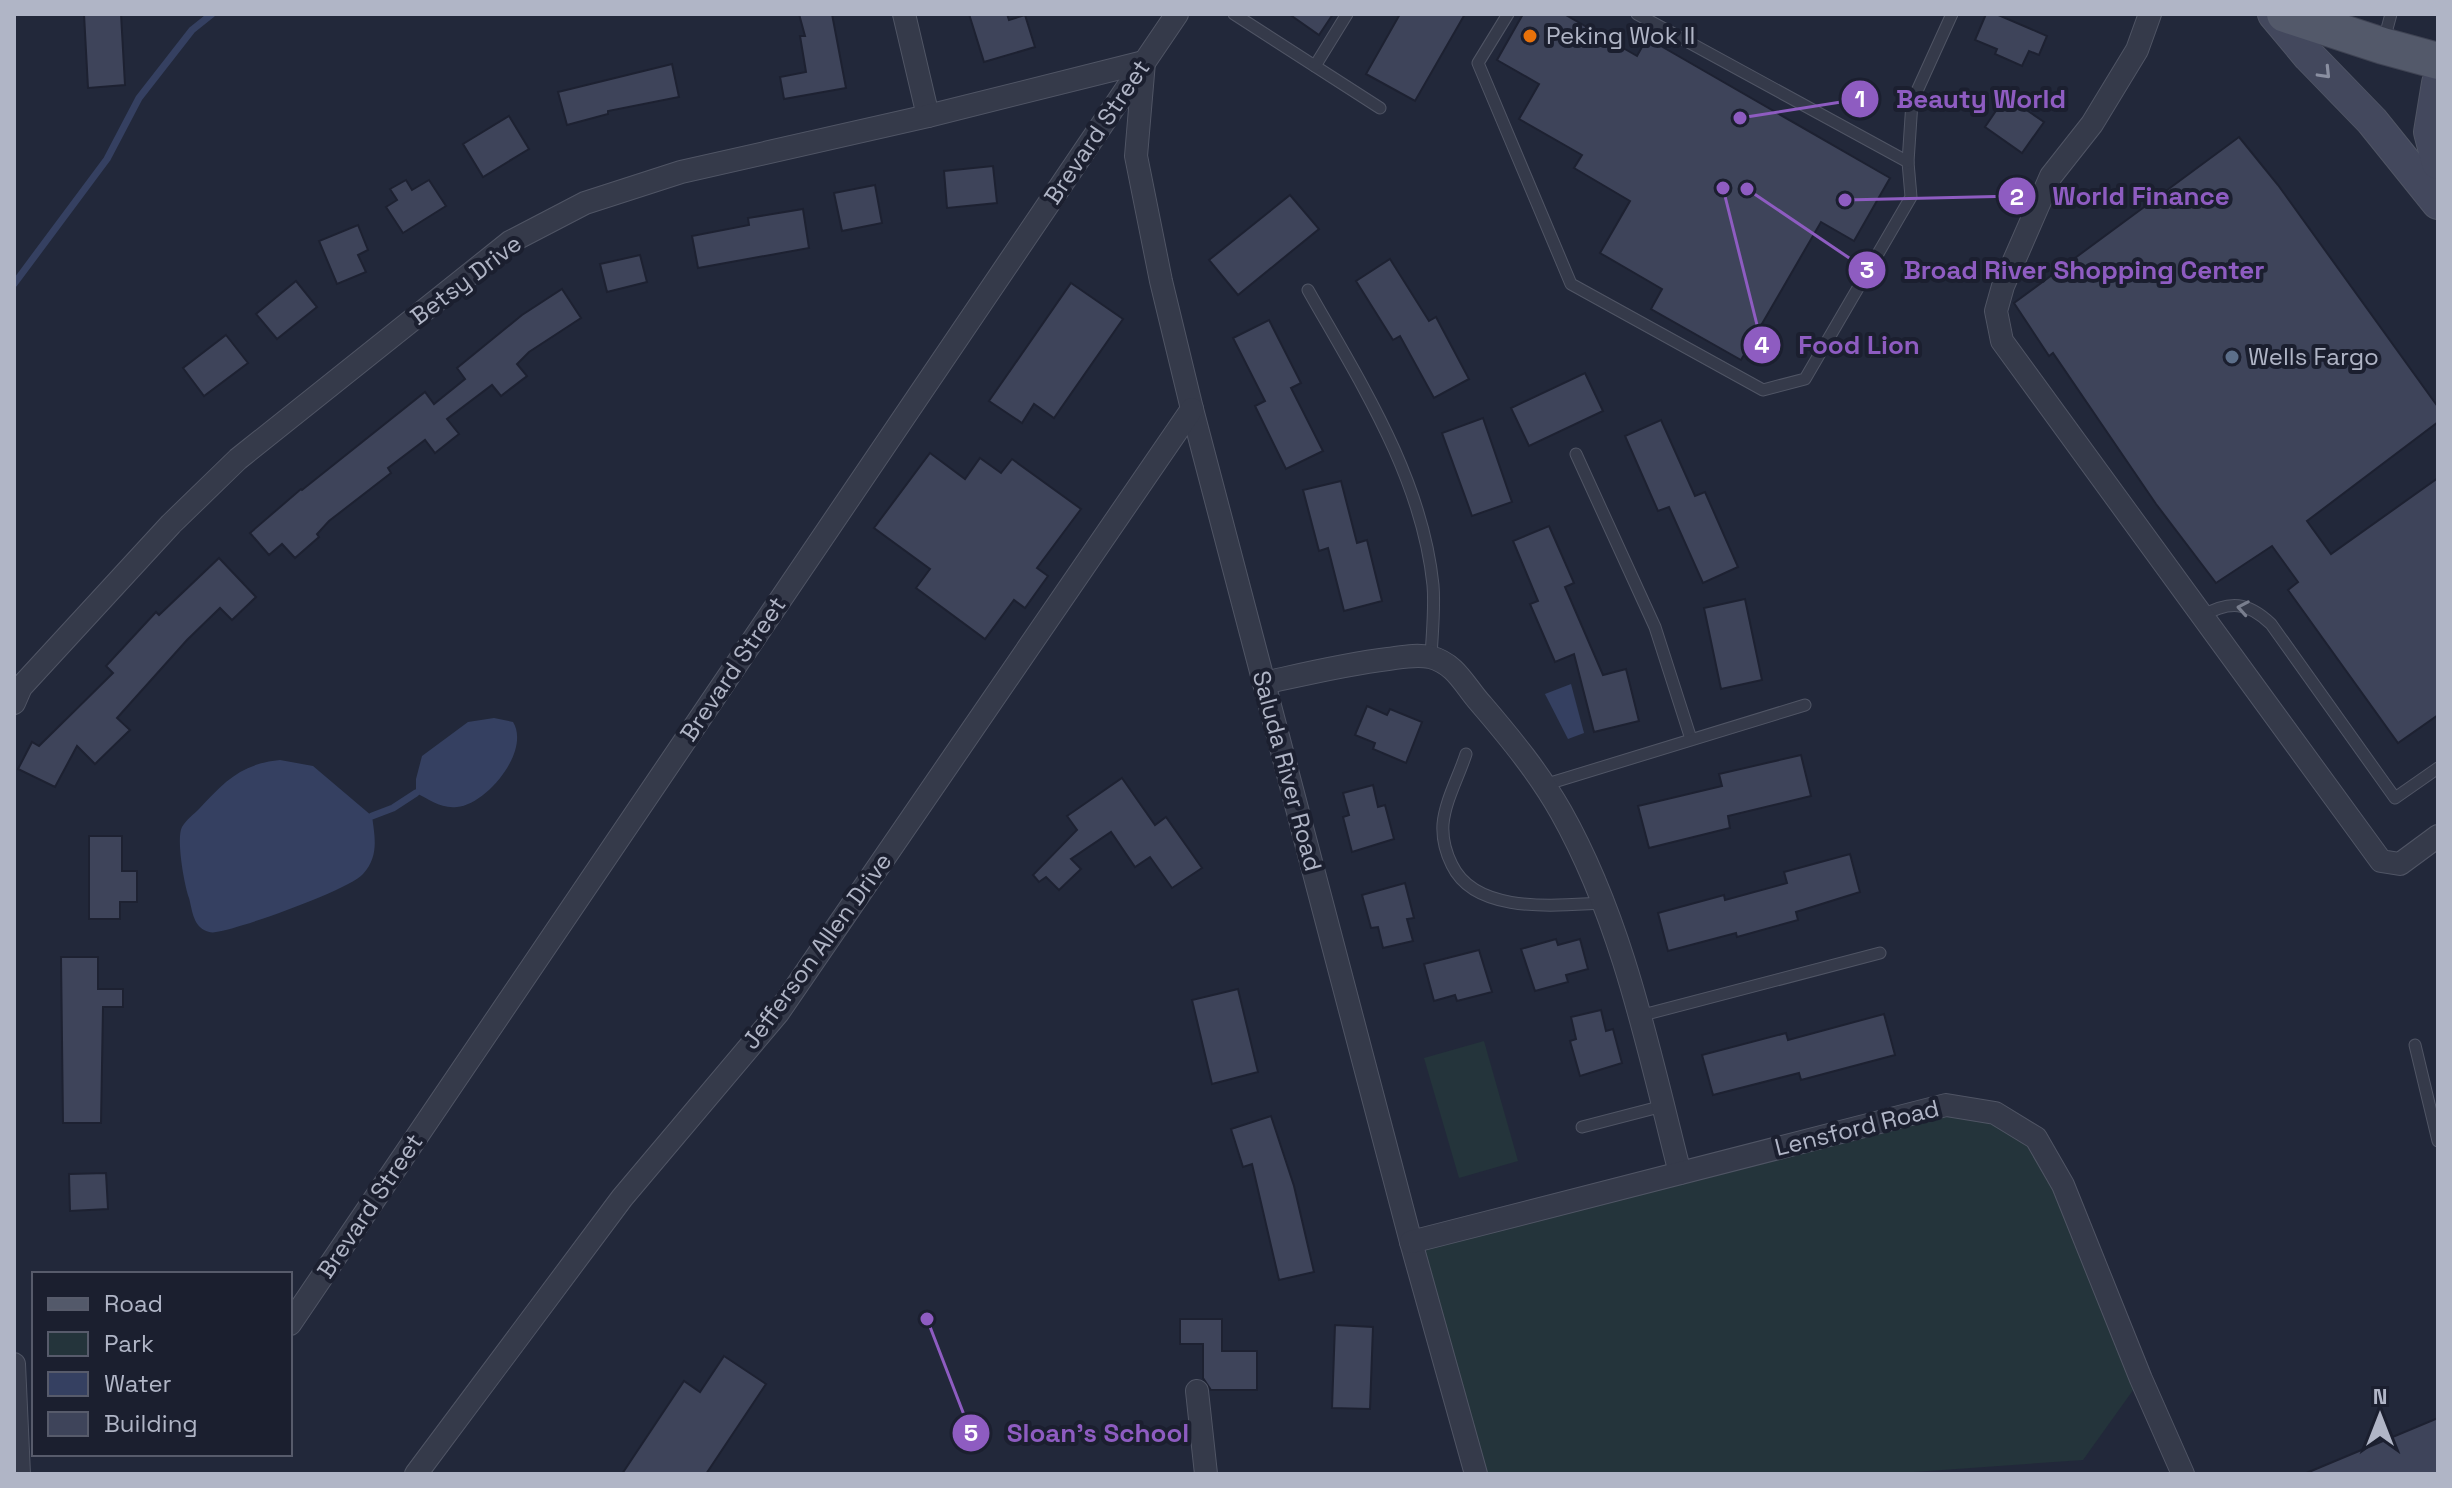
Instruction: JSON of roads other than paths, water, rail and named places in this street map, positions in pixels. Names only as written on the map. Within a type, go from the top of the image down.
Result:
[{"type":"main road","points":[[2274,14],[2309,56],[2372,121],[2438,203]]},
{"type":"main road","points":[[2285,14],[2387,30],[2438,61]]},
{"type":"main road","points":[[2438,83],[2430,132],[2438,163]]},
{"type":"street","points":[[904,14],[928,116]]},
{"type":"street","name":"Brevard Street","points":[[292,1321],[1177,14]]},
{"type":"street","points":[[2150,14],[2137,50],[2092,124],[2051,176],[2003,286],[1996,311],[2002,341],[2381,861],[2400,864],[2438,836]]},
{"type":"street","name":"Betsy Drive","points":[[14,703],[21,687],[114,585],[238,459],[510,242],[585,203],[681,172],[928,116],[1144,62]]},
{"type":"street","name":"Saluda River Road","points":[[1144,62],[1136,156],[1161,281],[1411,1242],[1476,1474]]},
{"type":"street","name":"Jefferson Allen Drive","points":[[416,1474],[622,1198],[778,1013],[1192,409]]},
{"type":"street","points":[[1264,683],[1356,662],[1416,655],[1444,663],[1461,676],[1473,696],[1519,748],[1561,813],[1603,903],[1639,1016],[1680,1173]]},
{"type":"street","name":"Lensford Road","points":[[1411,1242],[1946,1105],[1995,1113],[2036,1138],[2063,1185],[2183,1474]]},
{"type":"street","points":[[14,1364],[19,1474]]},
{"type":"street","points":[[1197,1391],[1206,1474]]},
{"type":"lane","points":[[1234,14],[1380,108]]},
{"type":"lane","points":[[1508,14],[1478,63],[1571,284],[1763,390],[1805,379],[1911,197],[1908,162],[1912,102],[1952,14]]},
{"type":"lane","points":[[1637,14],[1908,162]]},
{"type":"lane","points":[[1315,66],[1342,16]]},
{"type":"lane","points":[[1308,290],[1373,404],[1420,516],[1433,586],[1431,658]]},
{"type":"lane","points":[[1576,454],[1655,627],[1691,739]]},
{"type":"lane","points":[[2202,616],[2216,608],[2235,605],[2258,611],[2276,631],[2395,798],[2438,768]]},
{"type":"lane","points":[[1543,785],[1805,705]]},
{"type":"lane","points":[[1466,754],[1443,820],[1442,835],[1446,852],[1461,878],[1481,894],[1502,901],[1539,906],[1603,903]]},
{"type":"lane","points":[[1639,1016],[1880,953]]},
{"type":"lane","points":[[2415,1045],[2438,1141]]},
{"type":"lane","points":[[1582,1127],[1663,1106]]},
{"type":"water","points":[[1571,684],[1584,733],[1568,739],[1545,694]]},
{"type":"water","points":[[494,718],[513,722],[517,734],[511,761],[492,787],[481,797],[457,807],[440,805],[416,793],[422,756],[468,722]]},
{"type":"water","points":[[280,760],[313,766],[372,816],[375,846],[372,860],[354,881],[316,899],[228,929],[206,931],[195,920],[185,883],[180,851],[182,827],[235,776],[255,765]]},
{"type":"waterway","points":[[14,284],[107,159],[139,98],[192,30],[212,14]]},
{"type":"waterway","points":[[372,816],[393,808],[416,793]]},
{"type":"place","name":"Peking Wok II","points":[[1530,36]]},
{"type":"place","name":"Beauty World","points":[[1740,118]]},
{"type":"place","name":"Food Lion","points":[[1723,188]]},
{"type":"place","name":"Broad River Shopping Center","points":[[1747,189]]},
{"type":"place","name":"World Finance","points":[[1845,200]]},
{"type":"place","name":"Wells Fargo","points":[[2232,357]]},
{"type":"place","name":"Sloan's School","points":[[927,1319]]}]
